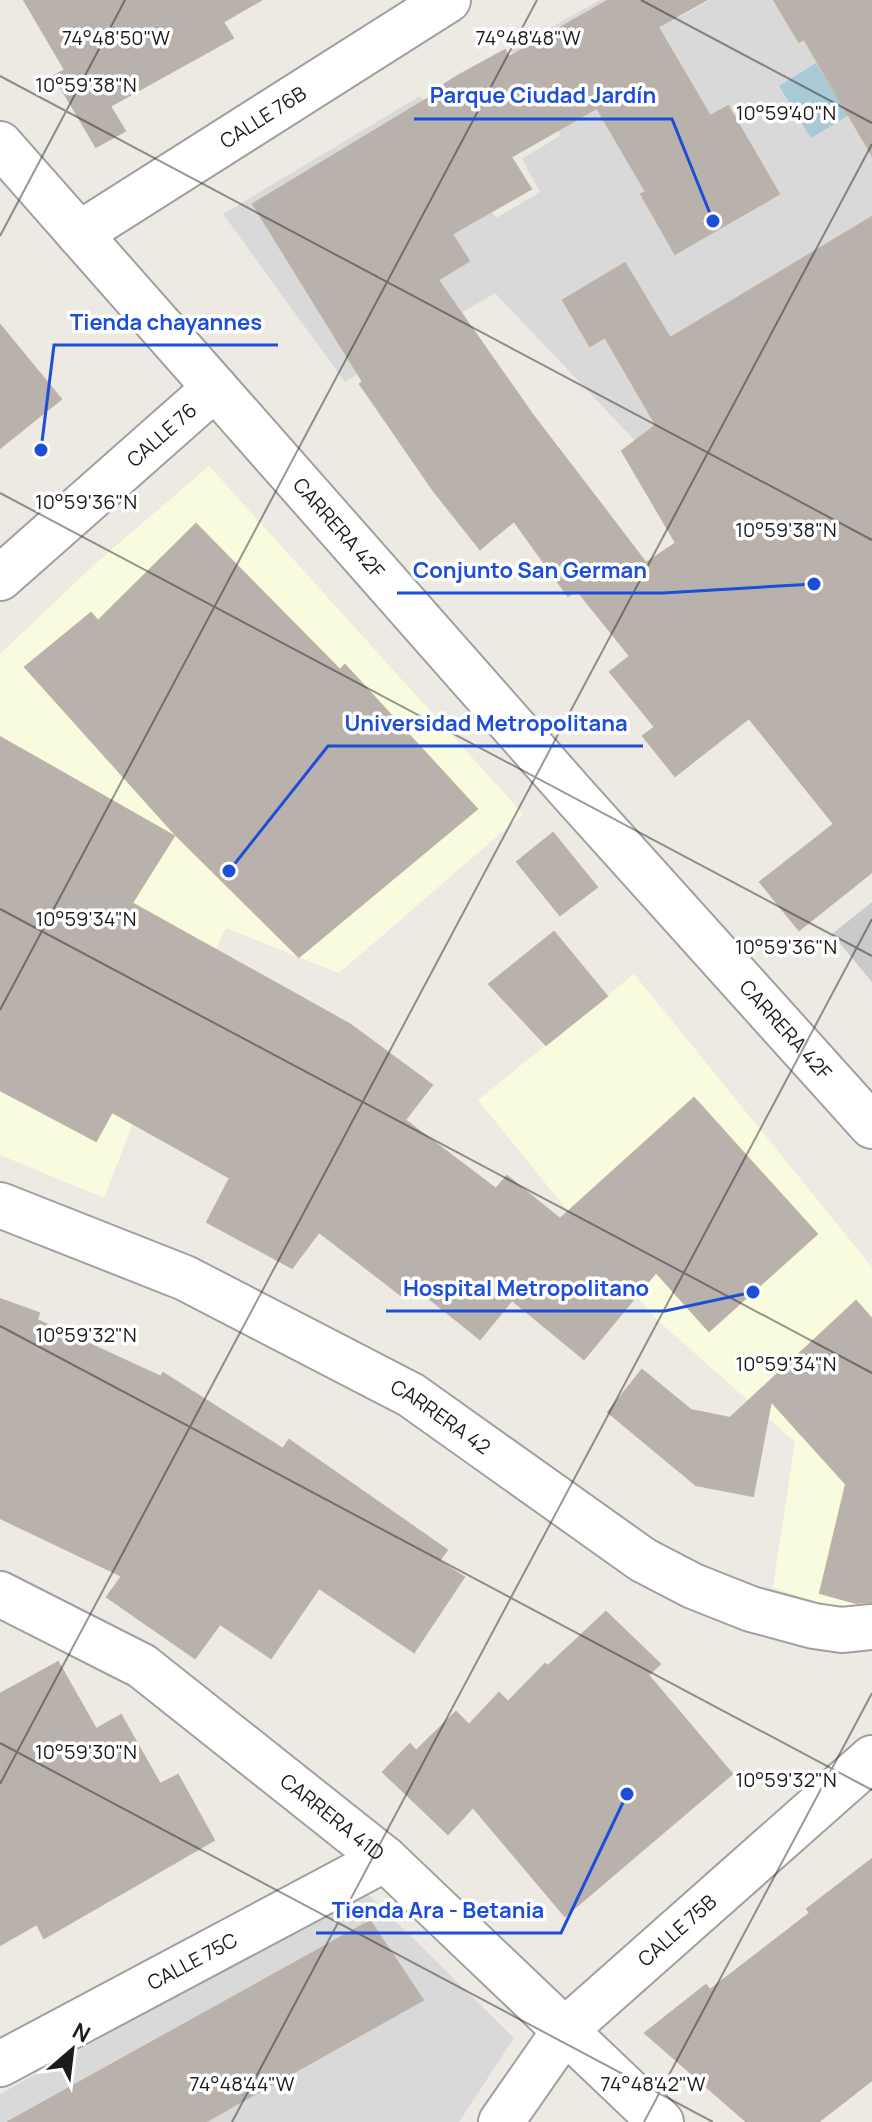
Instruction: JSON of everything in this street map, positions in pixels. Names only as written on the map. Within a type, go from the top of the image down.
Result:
[{"type":"street","name":"CALLE 76B","points":[[79,234],[448,0]]},
{"type":"street","name":"CARRERA 42F","points":[[0,144],[584,806],[872,1126]]},
{"type":"street","name":"CALLE 76","points":[[0,578],[215,388]]},
{"type":"street","name":"CARRERA 42","points":[[0,1205],[185,1278],[411,1395],[643,1560],[693,1586],[751,1609],[814,1626],[842,1630],[872,1627]]},
{"type":"street","name":"CARRERA 41D","points":[[0,1594],[142,1666],[385,1859],[661,2122]]},
{"type":"street","name":"CALLE 75B","points":[[501,2122],[565,2030],[872,1758]]},
{"type":"street","name":"CALLE 75C","points":[[0,2064],[385,1859]]},
{"type":"shaded area","points":[[600,0],[669,0],[680,17],[710,0],[872,0],[872,721],[641,447],[495,293],[345,382],[223,214],[420,96],[496,218],[540,192],[522,159],[561,135],[511,50]]},
{"type":"shaded area","points":[[209,466],[523,814],[339,973],[226,928],[133,1123],[104,1198],[0,1155],[0,654],[96,563]]},
{"type":"shaded area","points":[[872,902],[872,982],[832,934]]},
{"type":"shaded area","points":[[634,974],[872,1267],[872,1612],[852,1616],[773,1587],[795,1442],[654,1317],[478,1100]]},
{"type":"shaded area","points":[[364,1890],[514,2038],[459,2122],[0,2122],[0,2094]]},
{"type":"water","points":[[816,63],[849,115],[811,138],[779,86]]},
{"type":"building","points":[[24,0],[261,0],[223,22],[233,38],[110,106],[125,131],[96,147],[54,76],[65,70]]},
{"type":"building","points":[[609,0],[706,0],[658,27],[710,116],[728,106],[779,194],[675,254],[641,194],[646,192],[597,108],[511,157],[531,189],[452,234],[469,261],[438,280],[532,414],[646,563],[676,543],[622,451],[656,425],[605,337],[590,346],[563,300],[625,263],[670,338],[872,217],[872,872],[799,930],[760,882],[834,824],[749,718],[675,776],[643,736],[655,727],[610,672],[630,656],[577,590],[568,596],[514,521],[480,549],[433,490],[360,384],[363,382],[253,204],[430,97],[429,94],[459,75],[505,50],[509,57]]},
{"type":"building","points":[[774,0],[872,0],[872,155],[804,39],[799,42]]},
{"type":"building","points":[[0,325],[61,399],[0,448]]},
{"type":"building","points":[[196,524],[340,670],[345,665],[477,809],[299,957],[175,834],[25,667],[91,613],[98,621]]},
{"type":"building","points":[[0,737],[174,836],[132,903],[351,1025],[432,1085],[405,1120],[496,1189],[507,1176],[560,1219],[694,1098],[817,1234],[709,1331],[656,1272],[584,1359],[512,1300],[480,1339],[410,1283],[401,1295],[319,1232],[292,1268],[207,1222],[230,1178],[112,1112],[96,1141],[0,1090]]},
{"type":"building","points":[[553,833],[597,887],[560,915],[517,862]]},
{"type":"building","points":[[554,932],[607,996],[546,1045],[489,984]]},
{"type":"building","points":[[0,1299],[39,1313],[37,1320],[161,1377],[163,1373],[283,1449],[289,1440],[447,1550],[439,1561],[464,1577],[414,1652],[319,1588],[271,1658],[220,1624],[195,1658],[107,1597],[122,1576],[0,1518]]},
{"type":"building","points":[[856,1301],[872,1319],[872,1602],[856,1603],[820,1593],[846,1484],[771,1401],[753,1496],[696,1485],[608,1412],[642,1370],[691,1410],[730,1418]]},
{"type":"building","points":[[606,1612],[660,1664],[648,1675],[732,1774],[565,1916],[473,1807],[448,1834],[383,1772],[410,1744],[416,1751],[456,1712],[469,1725],[499,1693],[508,1702],[545,1664],[548,1666]]},
{"type":"building","points":[[58,1662],[96,1729],[121,1715],[160,1784],[178,1775],[214,1840],[44,1938],[37,1924],[0,1945],[0,1694]]},
{"type":"building","points":[[872,1859],[872,2080],[818,2122],[747,2122],[645,2033],[706,1985],[710,1990],[810,1913],[807,1909]]},
{"type":"building","points":[[370,1921],[423,2000],[205,2122],[8,2122]]},
{"type":"place","name":"Parque Ciudad Jardín","points":[[713,221]]},
{"type":"place","name":"Tienda chayannes","points":[[41,450]]},
{"type":"place","name":"Conjunto San German","points":[[814,584]]},
{"type":"place","name":"Universidad Metropolitana","points":[[229,871]]},
{"type":"place","name":"Hospital Metropolitano","points":[[753,1292]]},
{"type":"place","name":"Tienda Ara - Betania","points":[[627,1794]]}]
